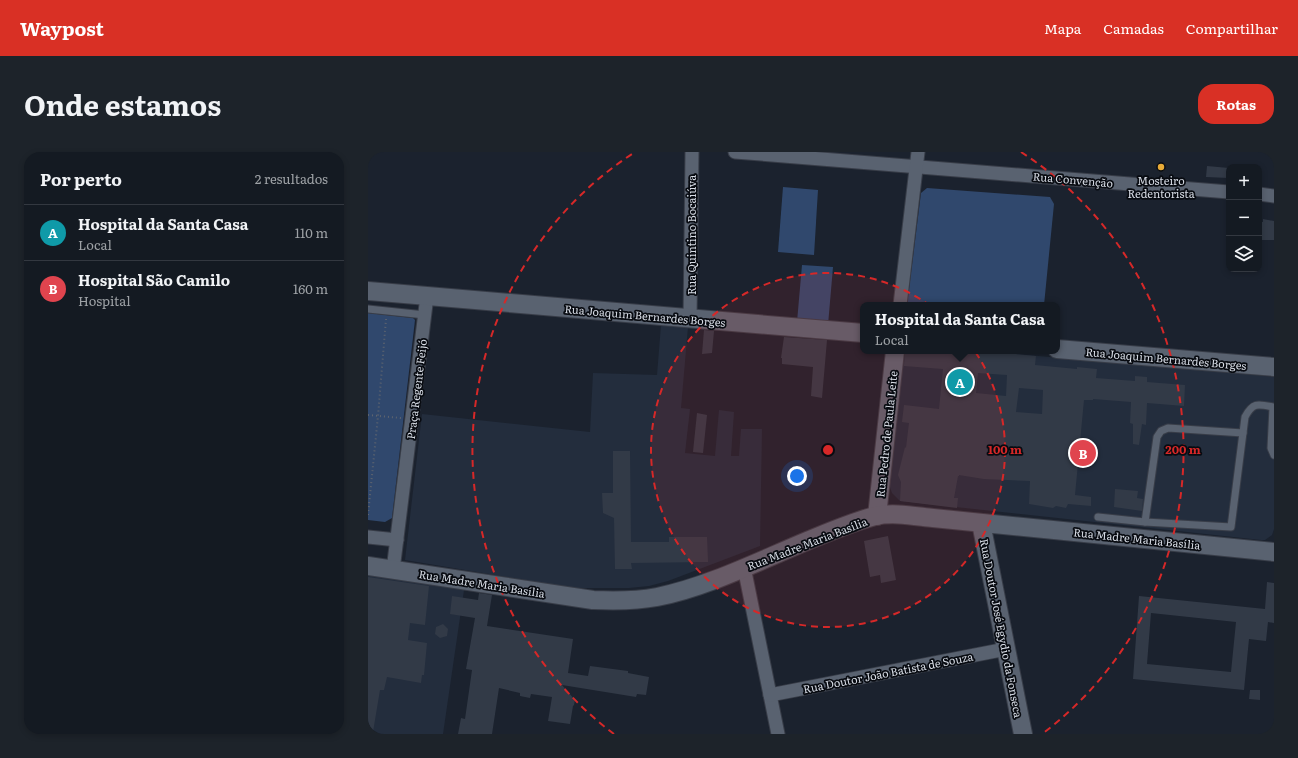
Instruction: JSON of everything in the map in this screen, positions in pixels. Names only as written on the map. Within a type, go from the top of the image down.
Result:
[{"type":"street","name":"Rua Quintino Bocaiúva","points":[[690,319],[692,152]]},
{"type":"street","name":"Rua Convenção","points":[[734,152],[1226,192]]},
{"type":"street","points":[[900,302],[918,152]]},
{"type":"street","points":[[1262,194],[1274,196]]},
{"type":"street","points":[[368,291],[427,296]]},
{"type":"street","name":"Rua Joaquim Bernardes Borges","points":[[427,296],[860,333]]},
{"type":"street","name":"Praça Regente Feijó","points":[[393,570],[427,296]]},
{"type":"street","name":"Rua Joaquim Bernardes Borges","points":[[1060,349],[1274,367]]},
{"type":"street","name":"Rua Pedro de Paula Leite","points":[[876,516],[895,354]]},
{"type":"street","name":"Rua Madre Maria Basília","points":[[393,570],[593,600],[615,601],[657,597],[684,590],[827,533],[876,516],[905,516],[1274,552]]},
{"type":"street","name":"Rua Doutor José Egydio da Fonseca","points":[[981,523],[1023,734]]},
{"type":"street","points":[[368,537],[397,540]]},
{"type":"street","points":[[368,566],[393,570]]},
{"type":"street","points":[[744,567],[778,734]]},
{"type":"street","name":"Rua Doutor João Batista de Souza","points":[[770,696],[1006,649]]},
{"type":"lane","points":[[368,309],[425,315]]},
{"type":"lane","points":[[1098,517],[1145,522],[1231,527],[1245,417],[1250,408],[1257,404],[1274,407],[1271,448],[1274,455]]},
{"type":"lane","points":[[1145,522],[1156,437],[1161,431],[1168,428],[1244,433]]},
{"type":"path","points":[[368,515],[386,315]]},
{"type":"path","points":[[368,415],[403,418]]},
{"type":"shaded area","points":[[783,187],[818,190],[814,255],[778,252]]},
{"type":"shaded area","points":[[927,188],[1050,197],[1054,204],[1044,302],[907,302],[921,193]]},
{"type":"shaded area","points":[[802,265],[833,267],[828,325],[797,322]]},
{"type":"shaded area","points":[[368,313],[413,318],[415,320],[392,518],[385,522],[368,520]]},
{"type":"shaded area","points":[[661,325],[688,327],[681,408],[690,409],[685,453],[715,456],[719,410],[734,412],[731,456],[739,456],[741,429],[762,429],[760,546],[668,581],[649,586],[629,588],[573,588],[405,560],[422,414],[590,432],[593,373],[657,375]]},
{"type":"shaded area","points":[[904,354],[1016,354],[1274,377],[1274,529],[1272,535],[1265,540],[900,501],[892,493],[889,485]]},
{"type":"shaded area","points":[[368,574],[464,590],[443,734],[368,734]]},
{"type":"building","points":[[1207,166],[1226,168],[1226,178],[1206,177]]},
{"type":"building","points":[[1263,219],[1274,221],[1274,240],[1262,240]]},
{"type":"building","points":[[704,330],[714,331],[712,353],[702,354]]},
{"type":"building","points":[[784,337],[827,340],[822,398],[811,396],[813,367],[782,364],[781,358]]},
{"type":"building","points":[[905,354],[1014,354],[1036,356],[1035,365],[1077,369],[1077,367],[1097,369],[1096,378],[1135,381],[1135,376],[1147,377],[1147,382],[1185,385],[1184,406],[1147,403],[1146,425],[1142,424],[1139,445],[1133,444],[1133,424],[1130,423],[1131,402],[1093,399],[1084,400],[1075,495],[1091,497],[1091,506],[1068,504],[1066,508],[1056,506],[1053,508],[1029,504],[1030,481],[984,479],[959,475],[954,498],[958,498],[957,508],[900,501],[901,482],[898,475],[905,447],[906,448],[909,423],[902,422],[904,405],[939,409],[943,369],[904,366]],"holes":[[[978,373],[1007,375],[1006,396],[976,393]],[[1019,388],[1043,390],[1042,414],[1016,412]]]},
{"type":"building","points":[[697,413],[707,415],[703,453],[693,452]]},
{"type":"building","points":[[613,451],[630,451],[631,542],[669,542],[669,537],[707,537],[708,562],[631,563],[632,569],[615,569],[614,518],[603,513],[602,493],[613,493]]},
{"type":"building","points":[[1115,489],[1138,491],[1137,498],[1143,499],[1142,511],[1114,507]]},
{"type":"building","points":[[888,536],[896,580],[881,583],[880,575],[870,577],[864,541]]},
{"type":"building","points":[[368,577],[429,586],[425,625],[410,623],[408,640],[427,643],[424,675],[422,675],[421,683],[387,677],[384,690],[380,690],[373,732],[368,732]]},
{"type":"building","points":[[1267,582],[1274,583],[1274,623],[1268,622],[1266,641],[1249,639],[1244,690],[1133,679],[1139,596],[1265,609]],"holes":[[[1151,613],[1236,622],[1231,672],[1147,664]]]},
{"type":"building","points":[[479,593],[492,595],[487,626],[573,639],[568,673],[588,676],[590,666],[628,671],[628,673],[649,677],[646,695],[637,694],[636,697],[562,685],[575,700],[570,724],[548,721],[552,697],[531,694],[530,698],[520,696],[520,693],[499,688],[492,734],[458,734],[461,718],[465,719],[472,670],[466,669],[475,618],[450,614],[452,596],[478,600]]},
{"type":"building","points":[[443,624],[448,629],[447,636],[440,638],[435,634],[436,627]]},
{"type":"building","points":[[1250,690],[1260,690],[1260,700],[1249,699]]},
{"type":"place","name":"Mosteiro Redentorista","points":[[1161,167]]},
{"type":"place","name":"Hospital da Santa Casa","points":[[960,382]]},
{"type":"place","name":"Hospital São Camilo","points":[[1083,453]]}]
